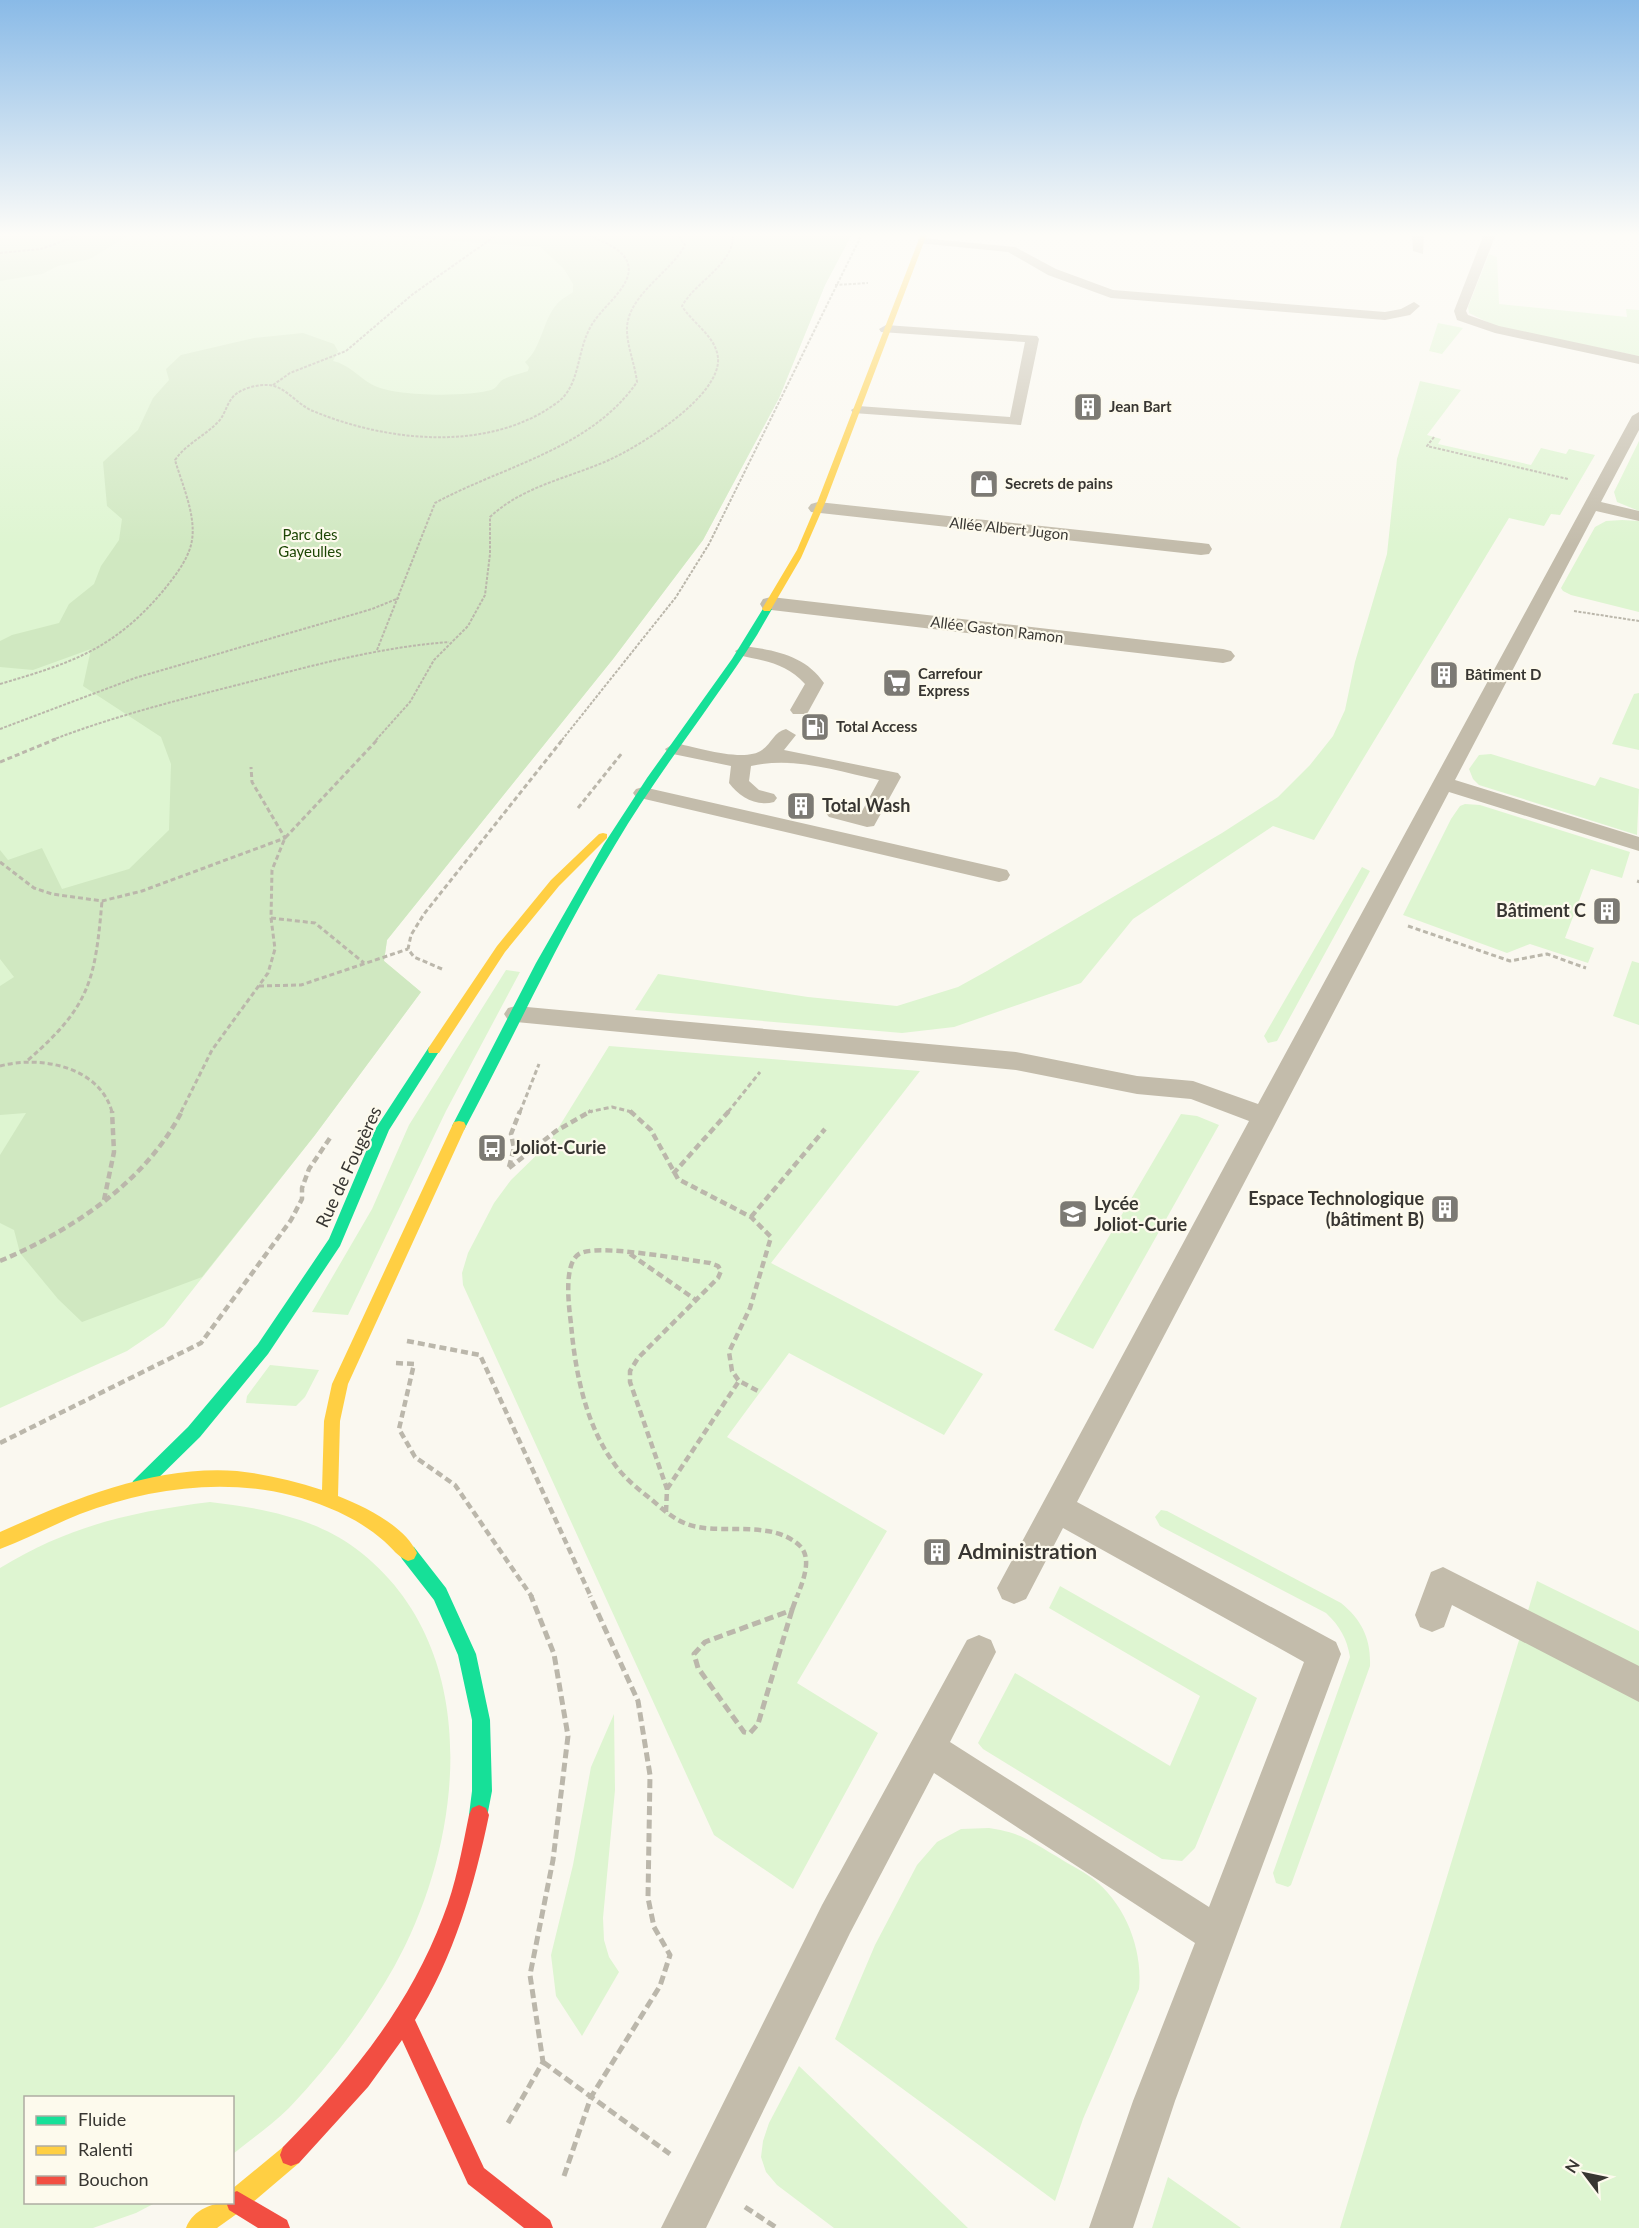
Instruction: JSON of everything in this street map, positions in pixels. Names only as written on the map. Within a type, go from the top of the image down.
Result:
[{"type":"main road","points":[[330,1499],[332,1421],[340,1384],[443,1156],[540,967],[639,800],[744,651],[804,543],[858,410],[883,338]]},
{"type":"main road","name":"Rue de Fougères","points":[[139,1486],[194,1432],[263,1349],[335,1242],[383,1128],[501,949],[555,883],[639,800]]},
{"type":"main road","points":[[0,1541],[62,1510],[139,1486],[206,1478],[270,1481],[330,1499],[376,1524],[416,1560],[448,1604],[471,1658],[483,1720],[483,1789],[471,1864],[445,1943],[404,2021],[357,2086],[301,2148],[234,2204]]},
{"type":"main road","points":[[404,2021],[476,2176],[542,2228]]},
{"type":"main road","points":[[237,2202],[279,2228]]},
{"type":"main road","points":[[197,2228],[234,2204]]},
{"type":"street","name":"Allée Albert Jugon","points":[[818,508],[1201,549]]},
{"type":"street","name":"Allée Gaston Ramon","points":[[771,604],[1223,656]]},
{"type":"lane","points":[[858,410],[1016,422],[1032,339],[1017,338]]},
{"type":"lane","points":[[1537,338],[1639,360]]},
{"type":"lane","points":[[1014,1588],[1639,416]]},
{"type":"lane","points":[[1597,496],[1639,516]]},
{"type":"lane","points":[[744,651],[778,657],[802,667],[815,683],[800,710]]},
{"type":"lane","points":[[768,756],[786,735]]},
{"type":"lane","points":[[675,749],[741,762],[768,756],[792,756],[891,777],[867,820],[836,813]]},
{"type":"lane","points":[[741,762],[739,783],[752,794],[767,798]]},
{"type":"lane","points":[[1443,783],[1639,844]]},
{"type":"lane","points":[[639,800],[999,874]]},
{"type":"lane","points":[[516,1014],[1016,1061],[1137,1085],[1193,1090],[1265,1117]]},
{"type":"lane","points":[[1056,1508],[1324,1654],[1154,2101],[1111,2228]]},
{"type":"lane","points":[[1432,1615],[1443,1583],[1639,1685]]},
{"type":"lane","points":[[682,2228],[708,2182],[794,2000],[979,1652]]},
{"type":"lane","points":[[928,1748],[1217,1935]]},
{"type":"path","points":[[0,684],[104,646],[155,601],[178,573],[189,553],[193,538],[175,460],[181,449],[219,420],[233,397],[248,389],[272,385],[290,373],[345,351],[361,338]]},
{"type":"path","points":[[272,385],[283,390],[302,406],[327,416],[381,430],[445,435],[476,433],[522,422],[561,400],[574,380],[585,338]]},
{"type":"path","points":[[377,650],[435,503],[472,483],[568,442],[604,420],[624,401],[637,381],[635,357],[629,338]]},
{"type":"path","points":[[0,1261],[35,1246],[78,1222],[137,1173],[172,1130],[212,1050],[268,973],[275,949],[271,918],[272,870],[285,838],[410,702],[434,660],[468,626],[485,595],[490,554],[490,517],[498,507],[612,459],[667,423],[708,388],[717,371],[718,356],[708,338]]},
{"type":"path","points":[[444,970],[414,957],[408,949],[411,935],[424,914],[676,597],[709,544],[778,408],[810,338]]},
{"type":"path","points":[[1434,437],[1426,446],[1597,496]]},
{"type":"path","points":[[0,729],[135,678],[372,609],[399,598]]},
{"type":"path","points":[[1538,606],[1639,621]]},
{"type":"path","points":[[0,762],[62,735],[126,713],[377,650],[450,642]]},
{"type":"path","points":[[574,813],[627,748]]},
{"type":"path","points":[[251,767],[252,782],[285,838]]},
{"type":"path","points":[[0,862],[34,888],[52,894],[102,901],[142,891],[285,838]]},
{"type":"path","points":[[28,1061],[57,1034],[79,1005],[88,980],[99,934],[102,901]]},
{"type":"path","points":[[1373,914],[1510,961],[1547,954],[1586,968]]},
{"type":"path","points":[[271,918],[315,923],[365,963]]},
{"type":"path","points":[[258,987],[301,985],[408,949]]},
{"type":"path","points":[[0,1066],[28,1061],[89,1077],[105,1094],[115,1115],[115,1155],[104,1201]]},
{"type":"path","points":[[673,1174],[753,1084],[761,1069]]},
{"type":"path","points":[[508,1168],[575,1116],[595,1108],[611,1107],[630,1112],[644,1121],[658,1140],[673,1174],[690,1187],[751,1217],[771,1237],[750,1308],[729,1352],[732,1371],[739,1382],[760,1392]]},
{"type":"path","points":[[751,1217],[825,1129]]},
{"type":"path","points":[[666,1512],[666,1489],[630,1382],[630,1371],[638,1358],[718,1278],[722,1271],[718,1266],[629,1253],[595,1249],[583,1252],[574,1258],[569,1271],[570,1330],[585,1403],[612,1463],[666,1512],[679,1522],[695,1528],[768,1533],[791,1539],[802,1548],[807,1561],[758,1724],[750,1733],[744,1732],[698,1668],[694,1654],[705,1642],[792,1610]]},
{"type":"path","points":[[629,1253],[696,1300]]},
{"type":"path","points":[[363,1334],[480,1355],[638,1701],[650,1775],[648,1898],[654,1927],[670,1955],[660,1986],[591,2097],[562,2184]]},
{"type":"path","points":[[0,1443],[201,1343]]},
{"type":"path","points":[[666,1489],[739,1382]]},
{"type":"path","points":[[543,2062],[708,2182],[777,2228]]},
{"type":"green space","name":"Parc des Gayeulles","points":[[0,338],[803,338],[779,398],[703,540],[613,659],[387,940],[384,961],[421,992],[315,1135],[164,1326],[127,1351],[0,1408]]},
{"type":"green space","name":"Parc des Gayeulles","points":[[254,338],[317,338],[334,344],[338,351],[333,361],[344,365],[371,384],[395,391],[448,395],[493,389],[504,379],[528,371],[529,367],[525,362],[540,338],[803,338],[779,398],[703,540],[613,659],[387,940],[384,961],[421,992],[315,1135],[202,1277],[82,1322],[58,1299],[20,1253],[14,1230],[0,1223],[0,1155],[26,1113],[0,1115],[0,986],[14,977],[0,959],[0,850],[8,860],[42,848],[62,889],[129,869],[169,830],[171,764],[161,737],[83,686],[91,649],[33,670],[0,667],[0,641],[12,635],[59,623],[69,604],[94,584],[101,566],[119,540],[122,519],[107,506],[103,462],[138,430],[153,398],[169,380],[166,369],[181,355]]},
{"type":"green space","points":[[1433,338],[1455,338],[1442,354],[1429,351]]},
{"type":"green space","points":[[1551,338],[1639,338],[1639,356]]},
{"type":"green space","points":[[1420,381],[1461,390],[1427,435],[1441,439],[1438,444],[1531,465],[1541,448],[1566,454],[1569,449],[1595,455],[1560,515],[1551,514],[1544,526],[1509,518],[1314,840],[1273,826],[1133,919],[1081,983],[954,1027],[902,1033],[635,1010],[658,974],[808,997],[897,1006],[958,987],[1222,833],[1278,797],[1310,765],[1333,736],[1345,710],[1355,662],[1387,554],[1397,459]]},
{"type":"green space","points":[[1639,441],[1639,511],[1617,502],[1614,492]]},
{"type":"green space","points":[[1606,521],[1639,521],[1639,612],[1571,595],[1561,588],[1595,527]]},
{"type":"green space","points":[[1639,693],[1639,750],[1612,744],[1634,694]]},
{"type":"green space","points":[[1491,754],[1595,786],[1600,777],[1639,789],[1637,835],[1479,785],[1473,779],[1469,769],[1479,755]]},
{"type":"green space","points":[[1480,805],[1630,852],[1622,878],[1591,869],[1565,938],[1594,948],[1588,963],[1530,944],[1507,953],[1403,915],[1451,819],[1460,806]]},
{"type":"green space","points":[[1362,867],[1370,871],[1277,1041],[1268,1043],[1264,1036]]},
{"type":"green space","points":[[1632,961],[1639,963],[1639,1025],[1613,1016]]},
{"type":"green space","points":[[506,970],[520,972],[446,1111],[348,1315],[312,1312],[372,1209],[409,1125]]},
{"type":"green space","points":[[609,1046],[920,1071],[771,1263],[983,1374],[944,1435],[789,1353],[727,1437],[887,1531],[797,1683],[878,1733],[793,1889],[714,1835],[463,1285],[462,1273],[468,1253],[494,1203],[511,1180],[549,1143]]},
{"type":"green space","points":[[1181,1114],[1197,1116],[1219,1125],[1093,1349],[1054,1330]]},
{"type":"green space","points":[[270,1365],[319,1370],[305,1397],[296,1406],[246,1403],[247,1396]]},
{"type":"green space","points":[[210,1502],[248,1507],[304,1521],[339,1537],[355,1548],[397,1589],[426,1637],[444,1690],[450,1746],[447,1804],[436,1862],[418,1917],[383,1986],[333,2058],[276,2120],[234,2153],[234,2096],[24,2096],[24,2204],[153,2204],[136,2213],[93,2228],[0,2228],[0,1568],[51,1541],[76,1531],[153,1511]]},
{"type":"green space","points":[[1161,1510],[1167,1511],[1341,1603],[1355,1616],[1367,1639],[1370,1666],[1291,1885],[1288,1887],[1276,1883],[1273,1873],[1350,1657],[1347,1644],[1339,1628],[1326,1613],[1160,1526],[1155,1517]]},
{"type":"green space","points":[[1537,1581],[1639,1631],[1639,2228],[1340,2228]]},
{"type":"green space","points":[[1060,1586],[1257,1698],[1195,1848],[1182,1861],[1162,1859],[983,1749],[978,1743],[1015,1673],[1170,1766],[1200,1696],[1049,1608]]},
{"type":"green space","points":[[614,1714],[615,1790],[603,1918],[604,1940],[609,1957],[619,1972],[582,2036],[556,1996],[551,1955],[573,1865],[591,1767]]},
{"type":"green space","points":[[989,1828],[1024,1838],[1092,1878],[1104,1888],[1114,1900],[1129,1928],[1138,1958],[1139,1989],[1083,2119],[1055,2201],[835,2039],[875,1945],[917,1865],[937,1842],[961,1829]]},
{"type":"green space","points":[[799,2066],[968,2228],[834,2228],[777,2185],[766,2172],[761,2157],[763,2141],[769,2123]]},
{"type":"green space","points":[[1168,2177],[1241,2228],[1152,2228]]},
{"type":"traffic: fast","points":[[459,1126],[542,963],[610,844],[651,780],[736,659],[767,609]]},
{"type":"traffic: fast","points":[[139,1486],[194,1432],[263,1349],[335,1242],[383,1128],[434,1050]]},
{"type":"traffic: fast","points":[[408,1553],[440,1594],[467,1654],[481,1720],[482,1791],[479,1815]]},
{"type":"traffic: slow","points":[[767,609],[801,550],[884,338]]},
{"type":"traffic: slow","points":[[434,1050],[501,949],[555,883],[603,836]]},
{"type":"traffic: slow","points":[[330,1499],[332,1421],[340,1384],[459,1126]]},
{"type":"traffic: slow","points":[[0,1541],[79,1507],[118,1494],[157,1484],[196,1479],[237,1479],[278,1485],[333,1501],[379,1527],[408,1553]]},
{"type":"traffic: slow","points":[[234,2202],[291,2155]]},
{"type":"traffic: slow","points":[[197,2228],[231,2204]]},
{"type":"traffic: jam","points":[[291,2155],[360,2080],[415,2001],[436,1959],[454,1914],[469,1867],[479,1815]]},
{"type":"traffic: jam","points":[[404,2021],[476,2176],[542,2228]]},
{"type":"traffic: jam","points":[[237,2202],[279,2228]]},
{"type":"place","name":"Jean Bart","points":[[1088,407]]},
{"type":"place","name":"Secrets de pains","points":[[984,484]]},
{"type":"place","name":"Bâtiment D","points":[[1444,675]]},
{"type":"place","name":"Carrefour Express","points":[[897,683]]},
{"type":"place","name":"Total Access","points":[[815,727]]},
{"type":"place","name":"Total Wash","points":[[801,806]]},
{"type":"place","name":"Bâtiment C","points":[[1607,911]]},
{"type":"place","name":"Joliot-Curie","points":[[492,1148]]},
{"type":"place","name":"Espace Technologique (bâtiment B)","points":[[1445,1209]]},
{"type":"place","name":"Lycée Joliot-Curie","points":[[1073,1214]]},
{"type":"place","name":"Administration","points":[[937,1552]]}]
